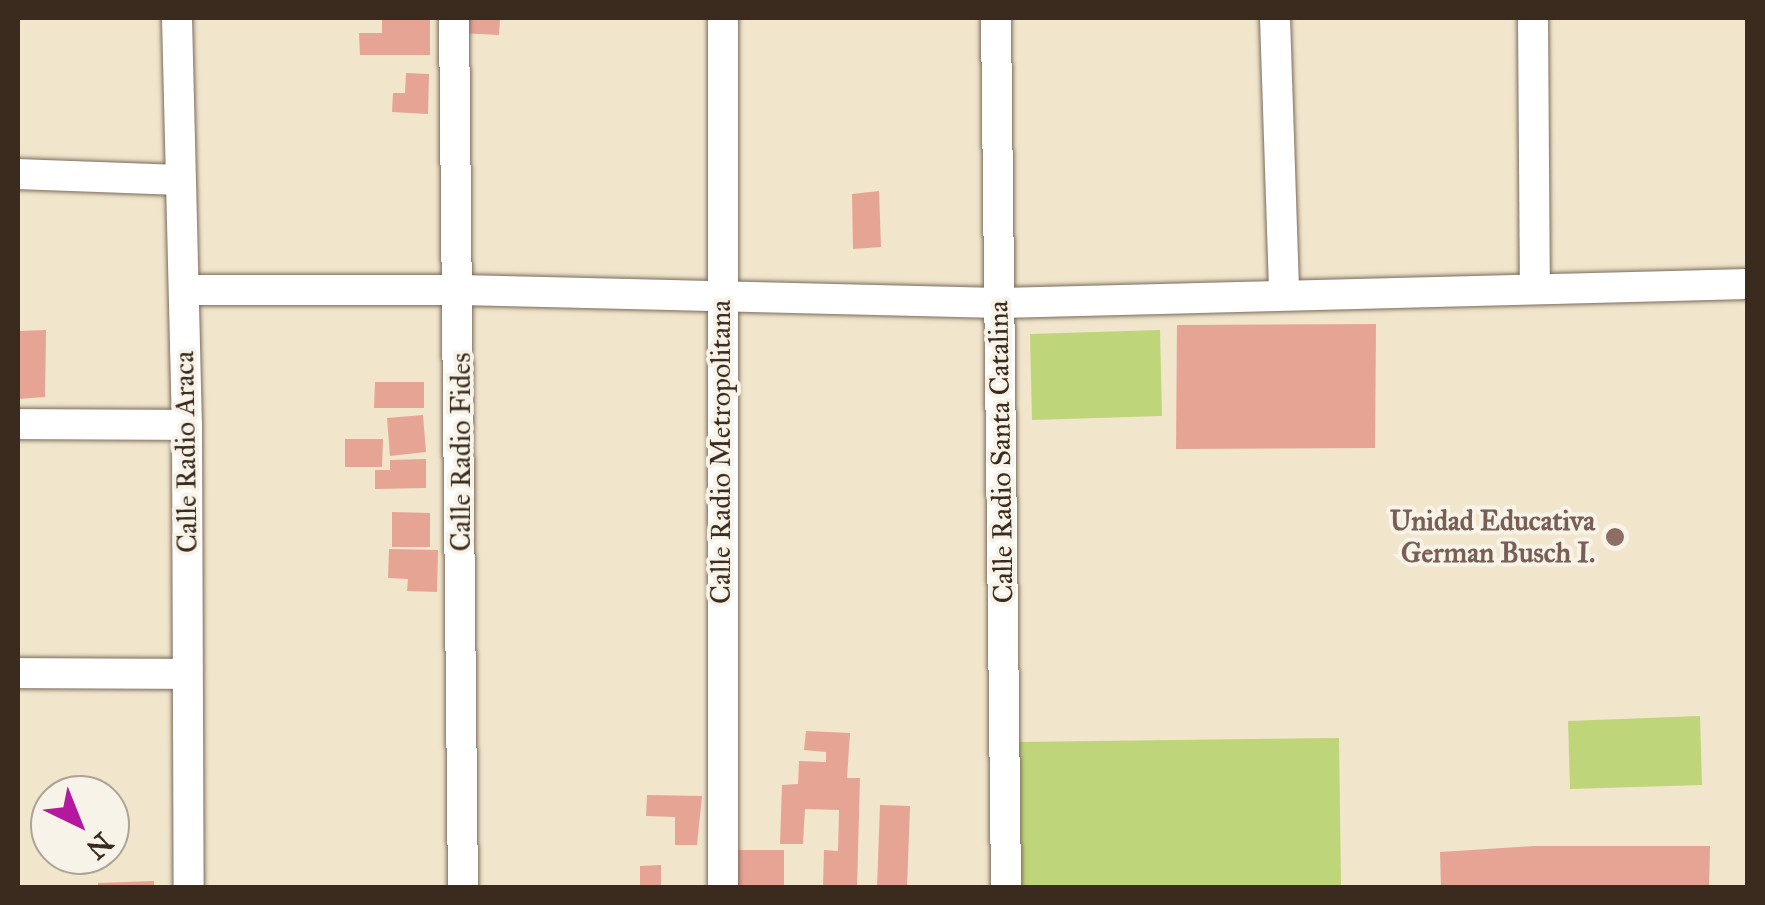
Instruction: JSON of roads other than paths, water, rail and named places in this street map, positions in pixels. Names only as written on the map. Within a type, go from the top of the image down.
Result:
[{"type":"street","name":"Calle Radio Araca","points":[[177,18],[187,425],[189,888]]},
{"type":"street","name":"Calle Radio Fides","points":[[454,18],[460,290],[463,888]]},
{"type":"street","name":"Calle Radio Metropolitana","points":[[723,18],[723,888]]},
{"type":"street","name":"Calle Radio Santa Catalina","points":[[996,18],[1006,888]]},
{"type":"street","points":[[1275,18],[1284,293]]},
{"type":"street","points":[[1533,18],[1536,288]]},
{"type":"street","points":[[18,174],[179,180]]},
{"type":"street","points":[[184,290],[460,290],[1000,303],[1748,284]]},
{"type":"street","points":[[18,424],[187,425]]},
{"type":"street","points":[[18,673],[187,674]]},
{"type":"place","name":"Unidad Educativa German Busch I.","points":[[1615,537]]}]
